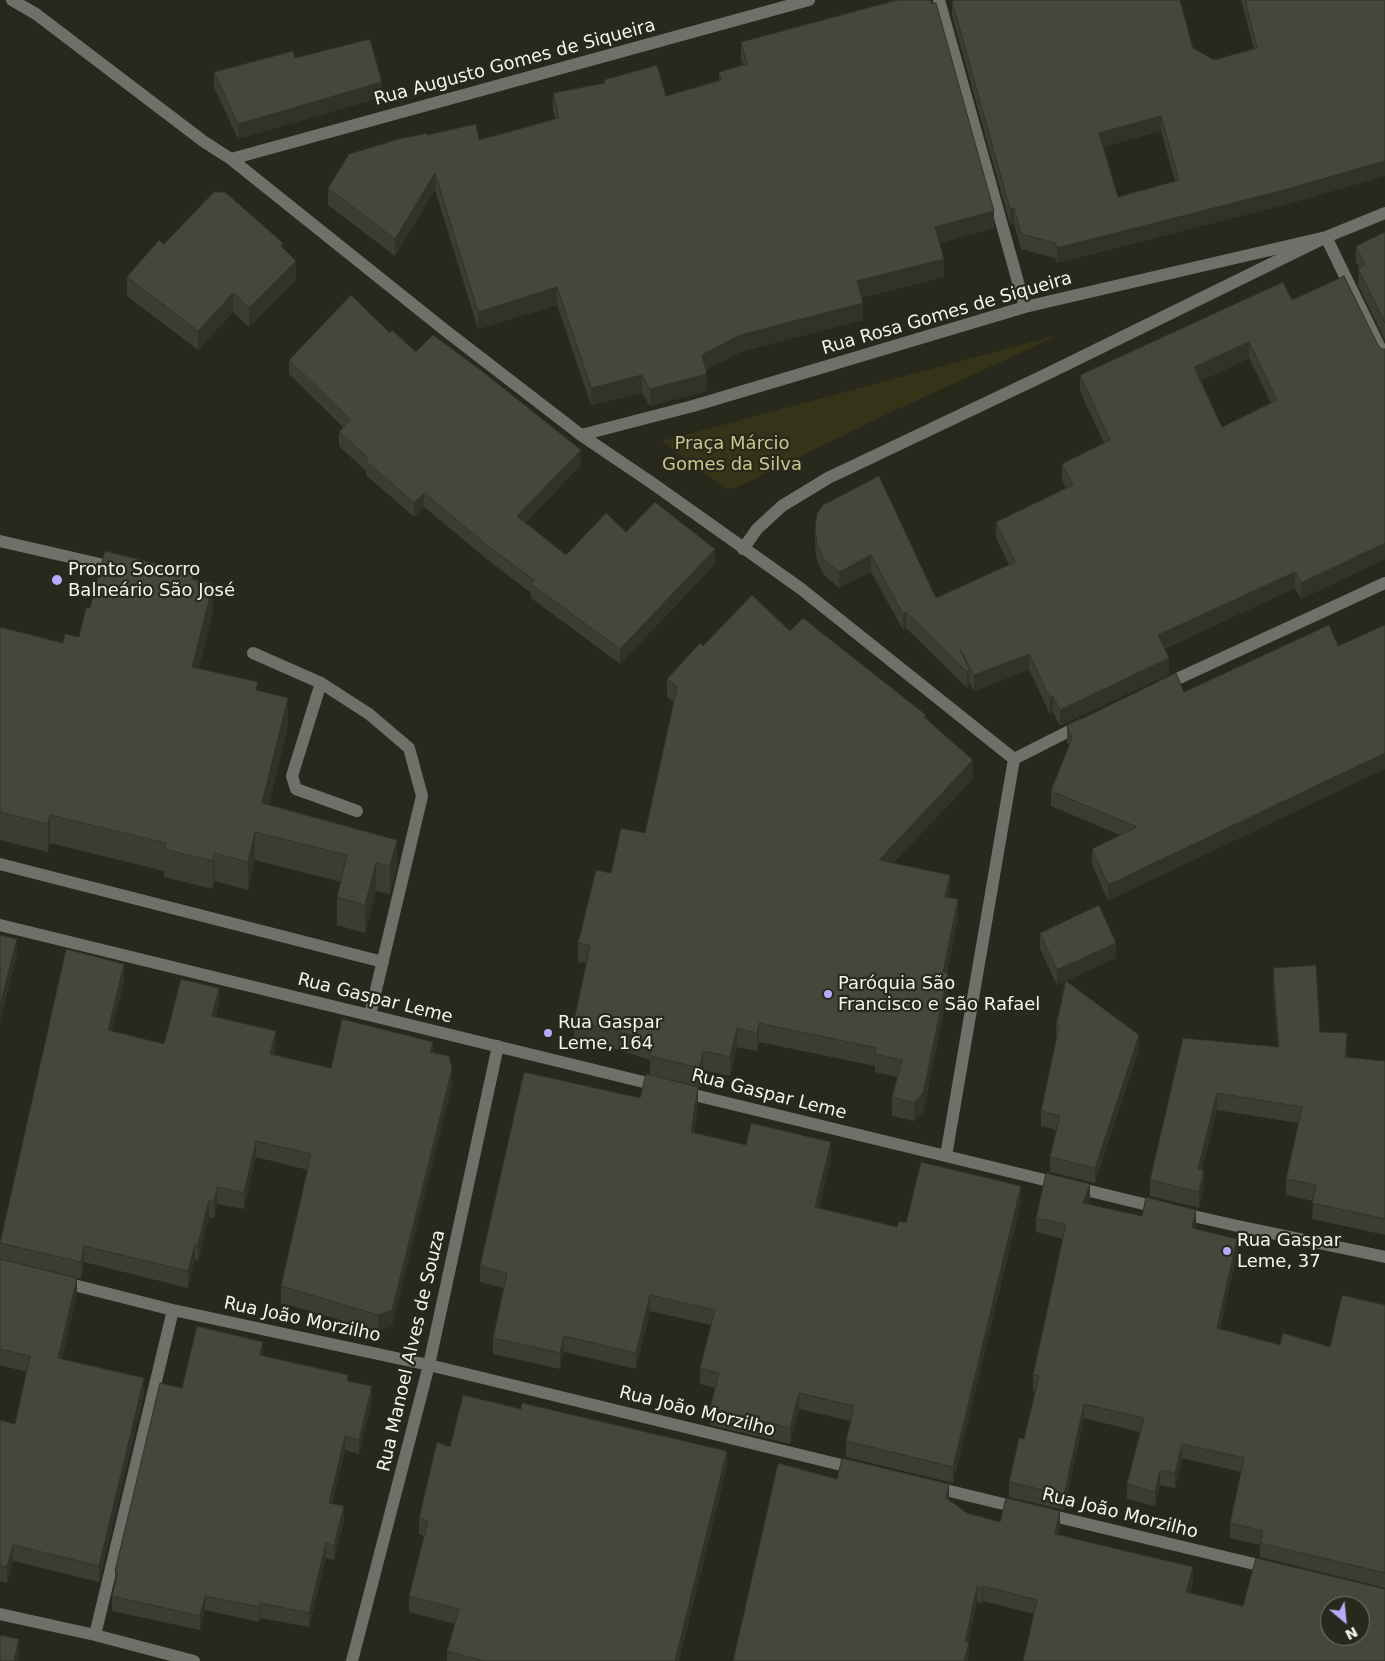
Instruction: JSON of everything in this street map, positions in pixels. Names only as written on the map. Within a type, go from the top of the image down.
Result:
[{"type":"street","points":[[12,0],[36,14],[203,141],[231,159],[446,331],[581,435],[800,588],[1014,759]]},
{"type":"street","name":"Rua Augusto Gomes de Siqueira","points":[[231,159],[809,0]]},
{"type":"street","points":[[939,0],[1026,307]]},
{"type":"street","name":"Rua Rosa Gomes de Siqueira","points":[[743,549],[757,529],[782,506],[828,478],[1049,373],[1326,237],[1385,213]]},
{"type":"street","points":[[1326,237],[1385,358]]},
{"type":"street","name":"Rua Rosa Gomes de Siqueira","points":[[581,435],[702,404],[1026,307],[1326,237]]},
{"type":"street","points":[[0,541],[129,571]]},
{"type":"street","points":[[1154,690],[1385,583]]},
{"type":"street","points":[[253,653],[321,683],[369,714],[409,748],[422,796],[370,1015]]},
{"type":"street","points":[[321,683],[292,776],[296,789],[356,811]]},
{"type":"street","points":[[1014,759],[1092,719]]},
{"type":"street","points":[[946,1156],[1014,759]]},
{"type":"street","points":[[0,864],[383,962]]},
{"type":"street","name":"Rua Gaspar Leme","points":[[0,925],[1233,1226],[1385,1257]]},
{"type":"street","name":"Rua Manoel Alves de Souza","points":[[352,1661],[430,1366],[498,1046]]},
{"type":"street","name":"Rua João Morzilho","points":[[48,1279],[173,1310],[430,1366],[874,1472]]},
{"type":"street","points":[[95,1635],[173,1310]]},
{"type":"street","name":"Rua João Morzilho","points":[[922,1484],[1279,1570]]},
{"type":"street","points":[[0,1614],[95,1635],[194,1661]]},
{"type":"green space","name":"Praça Márcio Gomes da Silva","points":[[1054,336],[731,489],[724,488],[662,441]]},
{"type":"building","points":[[897,0],[930,0],[932,4],[936,3],[994,211],[935,227],[944,259],[857,281],[863,303],[740,335],[702,355],[707,374],[650,389],[642,375],[591,388],[557,287],[478,312],[435,173],[395,239],[328,188],[349,154],[399,139],[476,124],[479,140],[559,118],[553,93],[605,83],[604,80],[657,65],[666,96],[721,80],[719,72],[747,64],[741,42]]},
{"type":"building","points":[[1180,0],[1193,48],[1214,60],[1257,48],[1245,0],[1385,0],[1385,161],[1284,190],[1057,248],[1055,243],[1021,234],[1014,208],[1010,209],[952,1]],"holes":[[[1161,116],[1179,180],[1118,197],[1099,133]]]},
{"type":"building","points":[[370,39],[382,82],[238,124],[214,72],[293,51],[295,58]]},
{"type":"building","points":[[214,192],[225,192],[283,243],[281,246],[296,261],[249,308],[233,293],[198,331],[127,277],[159,240],[164,244]]},
{"type":"building","points":[[1385,232],[1385,323],[1358,269],[1365,265],[1356,246]]},
{"type":"building","points":[[1344,276],[1378,345],[1381,349],[1385,349],[1385,543],[1301,583],[1295,572],[1158,635],[1169,658],[1060,710],[1053,696],[1050,698],[1029,654],[974,675],[960,649],[969,669],[967,672],[906,612],[903,614],[871,555],[839,572],[824,559],[817,545],[815,529],[817,513],[823,505],[879,476],[936,598],[1015,562],[996,522],[1073,485],[1062,464],[1110,440],[1080,375],[1283,282],[1292,300]],"holes":[[[1249,342],[1277,400],[1222,427],[1194,367]]]},
{"type":"building","points":[[351,295],[390,333],[392,330],[416,352],[433,335],[482,371],[581,450],[517,516],[566,555],[606,513],[626,532],[655,502],[715,549],[620,649],[531,584],[534,580],[488,546],[424,493],[414,503],[366,461],[368,458],[339,432],[350,419],[289,360]]},
{"type":"building","points":[[105,551],[193,573],[192,579],[213,584],[192,667],[258,682],[256,690],[288,698],[262,803],[397,840],[390,866],[376,863],[365,905],[337,897],[347,855],[255,832],[248,862],[214,853],[213,861],[164,849],[166,843],[50,815],[48,824],[0,812],[0,627],[63,643],[65,634],[79,637],[86,608],[90,608]]},
{"type":"building","points":[[752,595],[790,631],[803,618],[926,715],[924,717],[973,760],[879,860],[950,875],[945,897],[958,899],[943,972],[948,973],[927,1075],[923,1093],[914,1103],[892,1097],[902,1060],[875,1054],[876,1048],[759,1023],[757,1033],[737,1028],[730,1057],[703,1051],[700,1068],[650,1056],[653,1043],[622,1032],[574,1021],[590,946],[578,943],[596,870],[611,873],[621,828],[645,833],[677,687],[667,679],[700,643],[703,646]]},
{"type":"building","points":[[1329,625],[1338,646],[1385,625],[1385,753],[1108,885],[1092,849],[1137,827],[1051,791],[1072,738],[1067,726],[1176,673],[1184,692]]},
{"type":"building","points":[[1099,905],[1116,943],[1057,970],[1040,933]]},
{"type":"building","points":[[0,935],[17,939],[0,1006]]},
{"type":"building","points":[[66,949],[124,964],[108,1030],[164,1044],[181,979],[219,988],[212,1016],[276,1031],[270,1054],[331,1068],[342,1019],[433,1042],[430,1052],[449,1056],[452,1069],[392,1310],[378,1315],[281,1286],[311,1154],[256,1141],[244,1193],[217,1187],[214,1202],[209,1200],[198,1244],[195,1244],[188,1271],[84,1246],[81,1262],[0,1243]]},
{"type":"building","points":[[1316,965],[1320,1032],[1347,1033],[1345,1057],[1385,1061],[1385,1219],[1312,1203],[1316,1185],[1286,1179],[1302,1107],[1217,1093],[1198,1169],[1204,1170],[1199,1192],[1150,1180],[1183,1038],[1279,1047],[1273,968]]},
{"type":"building","points":[[1066,981],[1139,1035],[1095,1168],[1050,1157],[1060,1116],[1041,1111],[1059,1027],[1056,1026]]},
{"type":"building","points":[[524,1072],[640,1098],[646,1074],[698,1087],[691,1132],[746,1145],[751,1123],[831,1142],[815,1207],[897,1227],[899,1221],[906,1223],[921,1162],[1021,1186],[953,1467],[846,1441],[854,1406],[799,1393],[790,1428],[710,1408],[719,1373],[700,1368],[715,1310],[650,1295],[636,1353],[564,1336],[560,1353],[493,1338],[507,1273],[480,1266]]},
{"type":"building","points":[[1046,1173],[1090,1184],[1083,1203],[1142,1216],[1146,1197],[1196,1210],[1192,1228],[1237,1239],[1217,1328],[1280,1345],[1283,1333],[1330,1347],[1342,1295],[1385,1305],[1385,1573],[1260,1543],[1263,1531],[1230,1523],[1244,1458],[1182,1444],[1175,1473],[1160,1470],[1155,1492],[1127,1484],[1144,1418],[1084,1404],[1064,1495],[1009,1482],[1019,1438],[1024,1439],[1039,1376],[1033,1375],[1066,1224],[1036,1218]]},
{"type":"building","points":[[0,1259],[77,1278],[58,1358],[144,1378],[99,1566],[13,1545],[7,1567],[0,1565],[0,1420],[15,1424],[30,1356],[0,1349]]},
{"type":"building","points":[[197,1326],[263,1342],[260,1355],[348,1375],[347,1381],[372,1386],[359,1440],[345,1436],[329,1503],[344,1506],[334,1545],[326,1543],[309,1613],[260,1603],[259,1607],[205,1596],[200,1616],[112,1596],[118,1572],[115,1571],[160,1383],[182,1388]]},
{"type":"building","points":[[463,1395],[521,1409],[522,1403],[727,1451],[675,1661],[484,1661],[447,1651],[459,1609],[409,1596],[428,1521],[419,1518],[437,1442],[450,1447]]},
{"type":"building","points":[[842,1458],[949,1484],[946,1498],[967,1513],[1000,1522],[1006,1498],[1060,1511],[1055,1534],[1193,1567],[1186,1592],[1243,1606],[1256,1558],[1385,1589],[1385,1661],[1023,1661],[1037,1600],[983,1586],[982,1588],[977,1587],[965,1642],[969,1643],[964,1661],[733,1661],[778,1463],[837,1479]]},
{"type":"building","points":[[0,1635],[19,1639],[14,1661],[0,1661]]},
{"type":"place","name":"Pronto Socorro Balneário São José","points":[[57,580]]},
{"type":"place","name":"Paróquia São Francisco e São Rafael","points":[[828,994]]},
{"type":"place","name":"Rua Gaspar Leme, 164","points":[[548,1033]]},
{"type":"place","name":"Rua Gaspar Leme, 37","points":[[1227,1251]]}]
